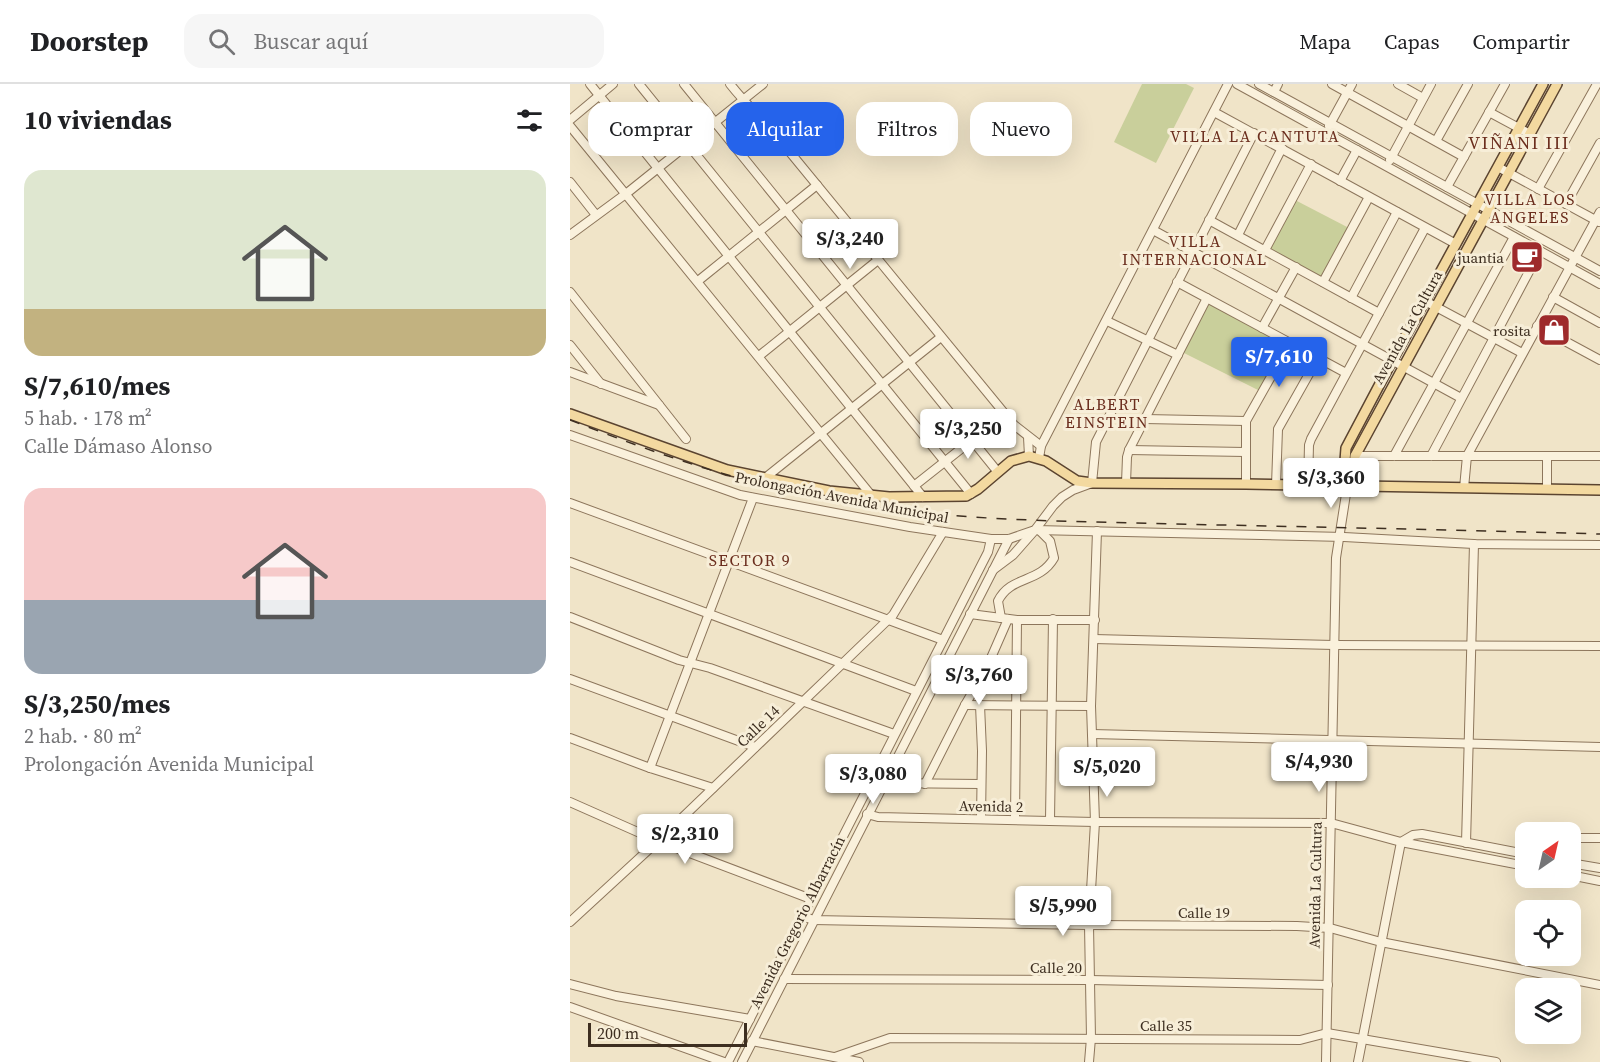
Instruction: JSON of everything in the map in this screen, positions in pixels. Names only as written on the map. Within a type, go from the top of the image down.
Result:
[{"type":"main road","name":"Avenida La Cultura","points":[[1347,489],[1346,448],[1544,84]]},
{"type":"main road","name":"Avenida La Cultura","points":[[1347,489],[1355,456],[1557,84]]},
{"type":"main road","name":"Prolongación Avenida Municipal","points":[[574,416],[727,470],[765,478],[872,495],[953,497],[971,494]]},
{"type":"main road","points":[[971,494],[997,471],[1016,459],[1034,457],[1077,481],[1092,483],[1246,484],[1347,489],[1600,490]]},
{"type":"street","points":[[590,84],[923,497]]},
{"type":"street","points":[[570,120],[613,84]]},
{"type":"street","points":[[639,84],[653,102]]},
{"type":"street","points":[[684,84],[997,471]]},
{"type":"street","points":[[730,84],[742,100],[754,109],[1014,425],[1041,446]]},
{"type":"street","points":[[715,122],[763,84]]},
{"type":"street","points":[[1034,457],[1107,321],[1227,86],[1237,84],[1600,284]]},
{"type":"street","points":[[1260,84],[1276,88],[1330,123],[1600,271]]},
{"type":"street","points":[[1332,84],[1464,156]]},
{"type":"street","points":[[1325,133],[1352,84]]},
{"type":"street","points":[[1398,84],[1423,98]]},
{"type":"street","points":[[1386,166],[1431,84]]},
{"type":"street","points":[[1437,141],[1468,84]]},
{"type":"street","points":[[1447,187],[1505,84]]},
{"type":"street","points":[[1538,189],[1597,84]]},
{"type":"street","points":[[1214,112],[1456,244]]},
{"type":"street","points":[[1489,112],[1530,134]]},
{"type":"street","points":[[570,126],[872,495]]},
{"type":"street","points":[[993,570],[1038,531],[1053,506],[1062,497],[1092,483],[1096,442],[1254,133]]},
{"type":"street","points":[[1566,204],[1600,143]]},
{"type":"street","points":[[1238,236],[1282,148]]},
{"type":"street","points":[[1340,181],[1357,150]]},
{"type":"street","points":[[570,235],[672,156]]},
{"type":"street","points":[[697,156],[971,494]]},
{"type":"street","points":[[1265,250],[1311,164]]},
{"type":"street","points":[[1498,167],[1598,222]]},
{"type":"street","points":[[570,182],[597,215]]},
{"type":"street","points":[[698,281],[817,185]]},
{"type":"street","points":[[1323,282],[1369,197]]},
{"type":"street","points":[[1351,298],[1397,212]]},
{"type":"street","points":[[1464,488],[1467,456],[1575,257],[1598,222],[1600,212]]},
{"type":"street","points":[[1209,220],[1379,313]]},
{"type":"street","points":[[1308,486],[1311,439],[1425,228]]},
{"type":"street","points":[[1153,230],[1461,398]]},
{"type":"street","points":[[1394,456],[1514,237]]},
{"type":"street","points":[[1431,456],[1540,251]]},
{"type":"street","points":[[759,356],[878,260]]},
{"type":"street","points":[[1262,328],[1296,267]]},
{"type":"street","points":[[1177,282],[1346,373]]},
{"type":"street","points":[[570,292],[686,439]]},
{"type":"street","points":[[1553,297],[1600,323]]},
{"type":"street","points":[[1126,483],[1129,450],[1207,298]]},
{"type":"street","points":[[1425,301],[1522,353]]},
{"type":"street","points":[[1107,321],[1178,355]]},
{"type":"street","points":[[1538,326],[1600,360]]},
{"type":"street","points":[[765,478],[941,337]]},
{"type":"street","points":[[1246,484],[1246,421],[1290,343]]},
{"type":"street","points":[[570,345],[601,384]]},
{"type":"street","points":[[1276,485],[1278,429],[1318,358]]},
{"type":"street","points":[[570,372],[660,405]]},
{"type":"street","points":[[914,486],[1005,414]]},
{"type":"street","points":[[570,424],[574,416]]},
{"type":"street","points":[[1145,419],[1246,421]]},
{"type":"street","name":"Prolongación Avenida Municipal","points":[[570,435],[703,483],[753,498],[991,539],[1009,539],[1038,531],[1097,531]]},
{"type":"street","points":[[1028,437],[1034,457]]},
{"type":"street","points":[[1129,450],[1245,452]]},
{"type":"street","points":[[1355,456],[1600,456]]},
{"type":"street","points":[[1547,456],[1547,489]]},
{"type":"street","name":"Avenida La Cultura","points":[[1326,1062],[1334,645],[1339,537],[1347,489]]},
{"type":"street","points":[[650,768],[753,498]]},
{"type":"street","points":[[570,503],[943,640]]},
{"type":"street","points":[[925,784],[987,667],[1004,619],[998,601],[1006,589],[1018,582],[1038,576],[1054,558],[1050,541],[1038,531]]},
{"type":"street","points":[[1089,1062],[1091,1038],[1089,925],[1095,822],[1091,706],[1097,531],[1339,537],[1474,544],[1600,545]]},
{"type":"street","name":"Calle 14","points":[[570,922],[658,842],[801,702],[888,621],[902,603],[943,532]]},
{"type":"street","name":"Avenida Gregorio Albarracín","points":[[726,1062],[988,552],[991,539]]},
{"type":"street","name":"Avenida Gregorio Albarracín","points":[[742,1062],[1009,539]]},
{"type":"street","points":[[1466,843],[1474,544]]},
{"type":"street","points":[[570,562],[916,691]]},
{"type":"street","points":[[970,614],[1017,620],[1095,620]]},
{"type":"street","points":[[570,617],[894,734]]},
{"type":"street","points":[[1050,820],[1053,619]]},
{"type":"street","points":[[1015,819],[1017,620]]},
{"type":"street","points":[[1094,639],[1334,645],[1600,646]]},
{"type":"street","points":[[570,679],[755,747]]},
{"type":"street","points":[[965,705],[1091,706]]},
{"type":"street","points":[[980,705],[981,819]]},
{"type":"street","points":[[1092,734],[1600,747]]},
{"type":"street","points":[[570,738],[650,768],[713,788]]},
{"type":"street","points":[[884,783],[980,784]]},
{"type":"street","points":[[570,802],[658,842],[811,899]]},
{"type":"street","name":"Avenida 2","points":[[867,814],[878,817],[1095,822],[1331,823],[1401,842],[1515,864]]},
{"type":"street","name":"Avenida 2","points":[[1401,842],[1417,834],[1515,852]]},
{"type":"street","points":[[1581,838],[1600,838]]},
{"type":"street","points":[[1358,1062],[1401,842]]},
{"type":"street","points":[[1472,855],[1487,848]]},
{"type":"street","points":[[1581,865],[1600,868]]},
{"type":"street","points":[[1581,877],[1600,881]]},
{"type":"street","name":"Calle 19","points":[[803,916],[813,920],[1330,928],[1382,942],[1600,986]]},
{"type":"street","name":"Calle 20","points":[[784,979],[1090,980],[1328,985]]},
{"type":"street","points":[[570,984],[616,996],[750,1019]]},
{"type":"street","points":[[570,1007],[726,1062]]},
{"type":"street","name":"Calle 35","points":[[835,1057],[891,1038],[1300,1040],[1327,1033],[1496,1062]]},
{"type":"street","points":[[752,1041],[859,1062]]},
{"type":"green space","points":[[1142,84],[1186,84],[1194,88],[1156,163],[1114,142]]},
{"type":"green space","points":[[1295,200],[1349,228],[1322,279],[1268,249]]},
{"type":"green space","points":[[1208,302],[1286,345],[1260,391],[1182,352]]},
{"type":"railway","points":[[570,420],[670,457],[737,478],[841,502],[924,513],[1049,521],[1600,534]]},
{"type":"place","name":"juantia","points":[[1527,257]]},
{"type":"place","name":"rosita","points":[[1554,330]]},
{"type":"district","name":"VILLA LA CANTUTA","points":[[1255,136]]},
{"type":"district","name":"VIÑANI III","points":[[1519,142]]},
{"type":"district","name":"VILLA LOS ANGELES","points":[[1530,208]]},
{"type":"district","name":"VILLA INTERNACIONAL","points":[[1195,250]]},
{"type":"district","name":"ALBERT EINSTEIN","points":[[1107,413]]},
{"type":"district","name":"SECTOR 9","points":[[750,560]]}]
